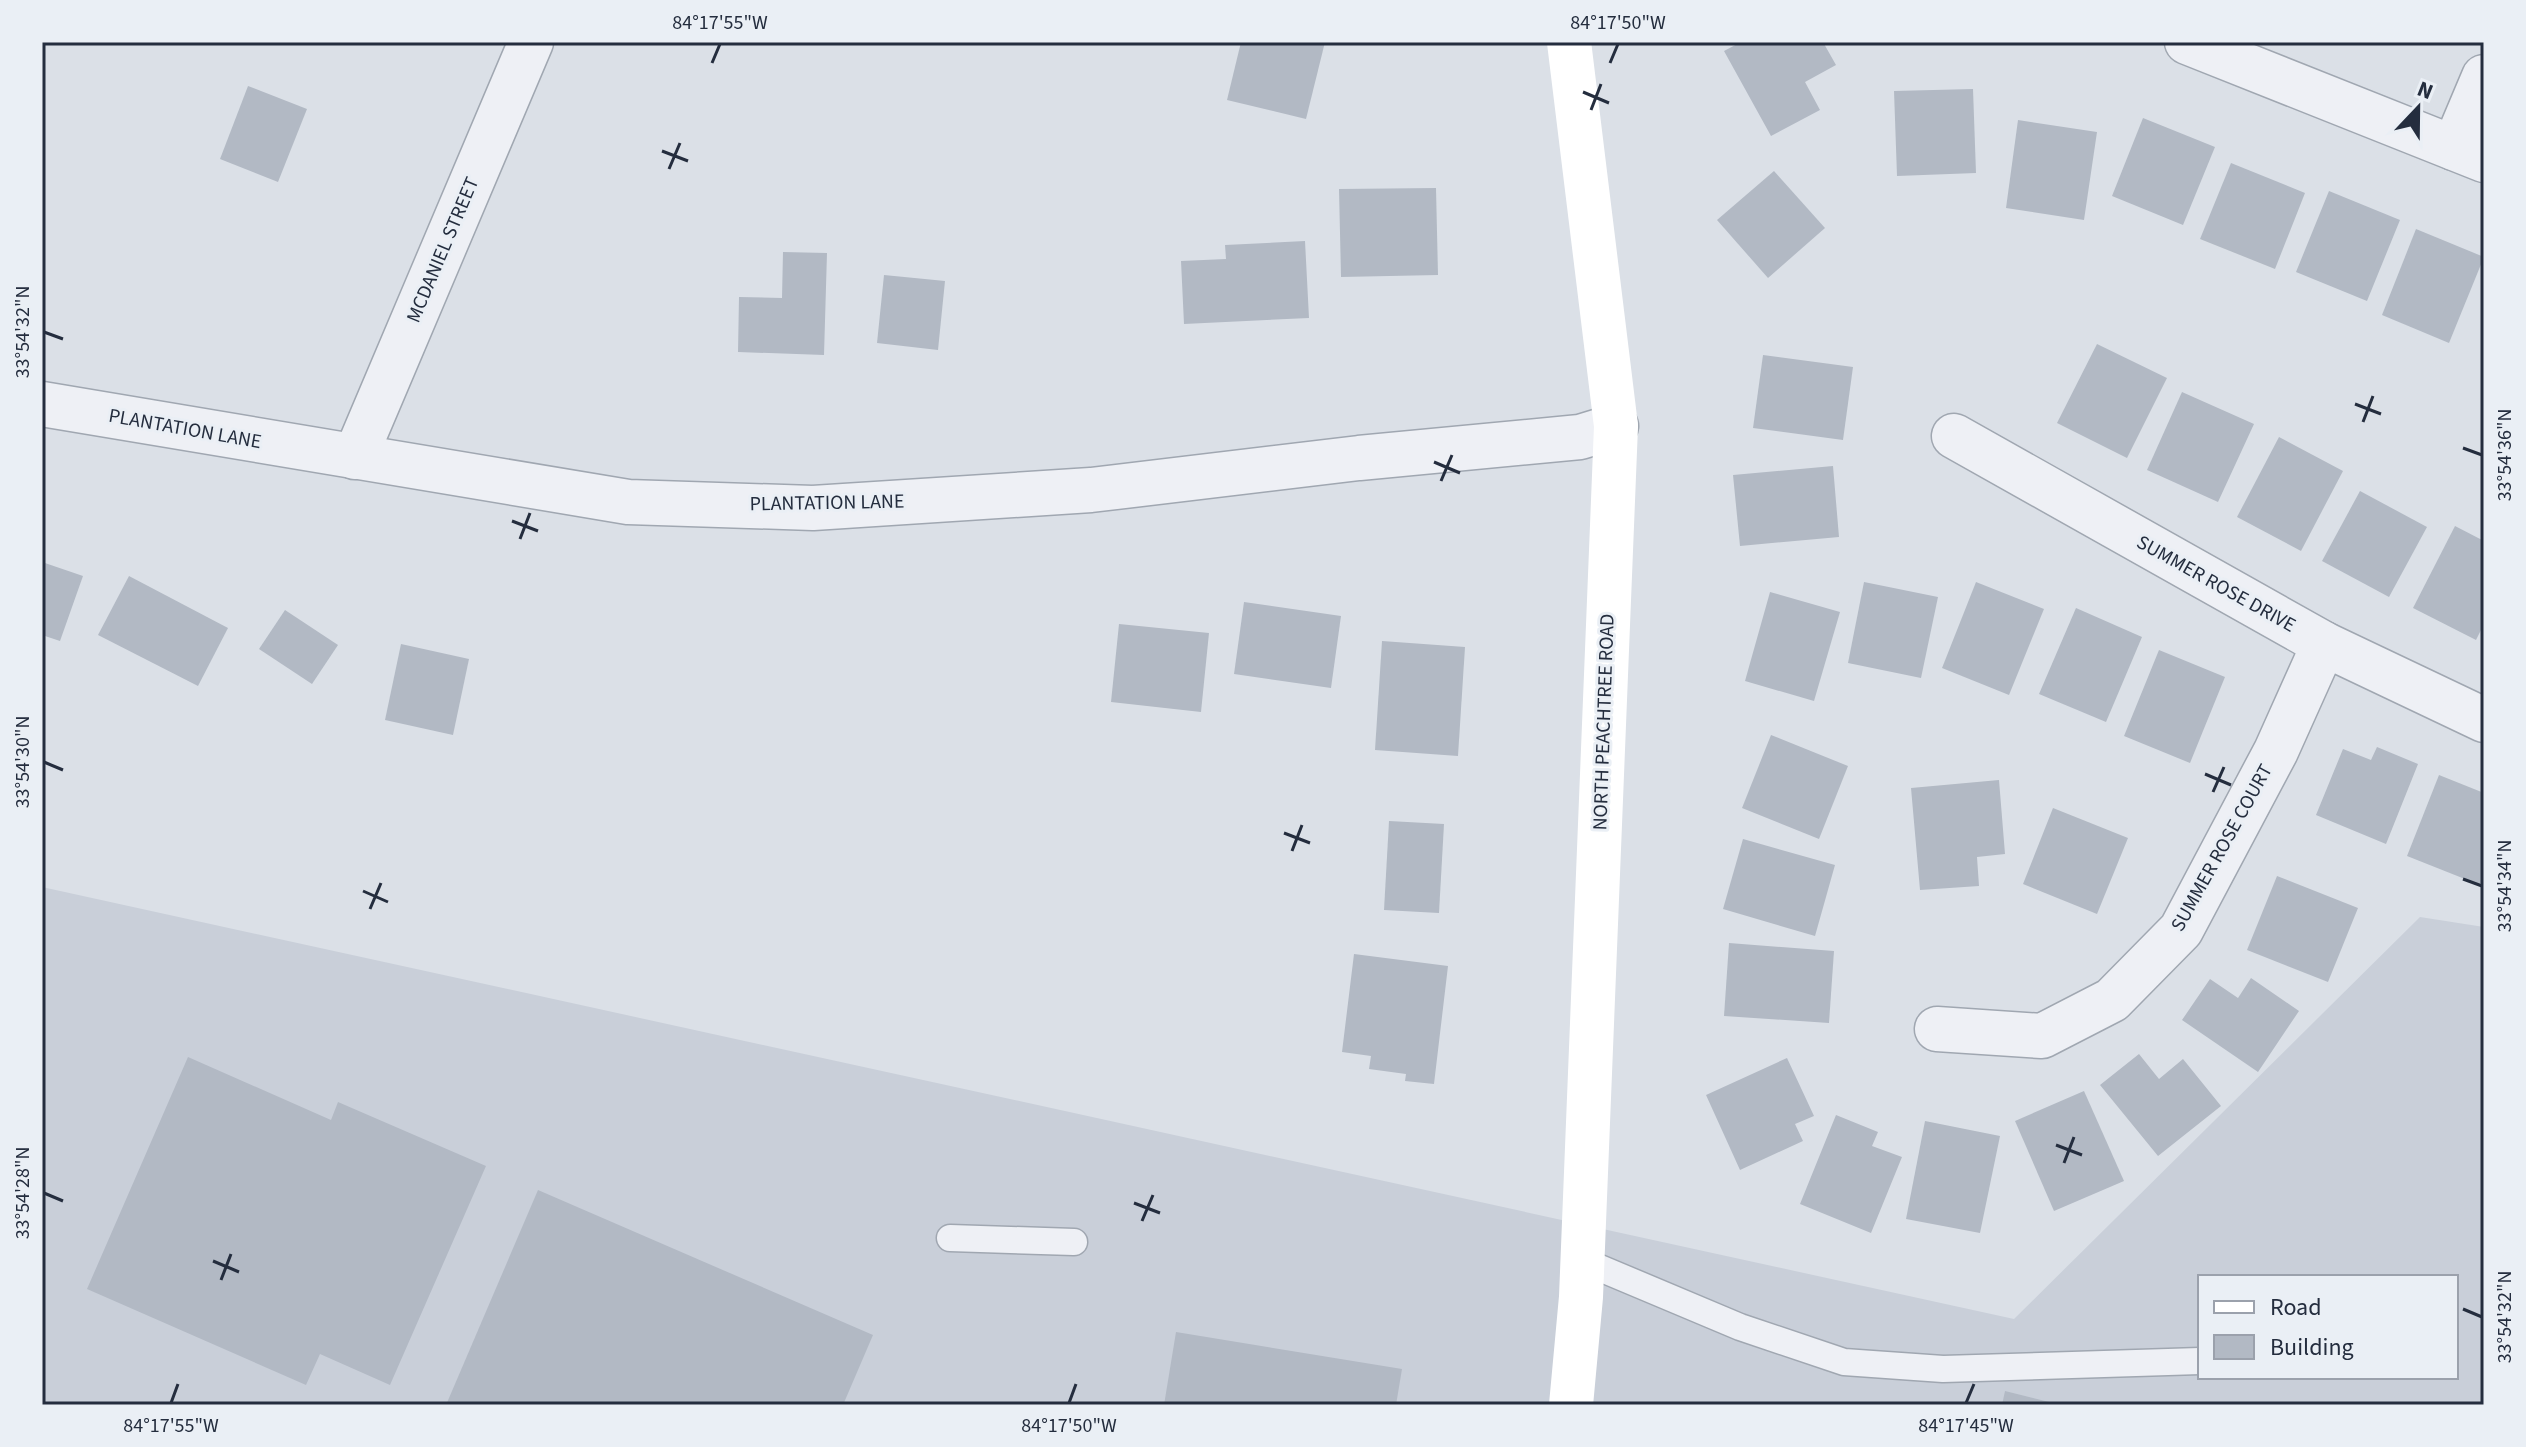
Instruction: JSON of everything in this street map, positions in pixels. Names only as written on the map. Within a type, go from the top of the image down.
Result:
[{"type":"street","name":"MCDANIEL STREET","points":[[355,457],[531,42]]},
{"type":"street","name":"NORTH PEACHTREE ROAD","points":[[1569,42],[1616,426],[1583,1261],[1571,1405]]},
{"type":"street","points":[[2187,42],[2469,154],[2484,77]]},
{"type":"street","name":"PLANTATION LANE","points":[[42,404],[628,502],[813,508],[1091,490],[1359,458],[1580,437],[1616,426]]},
{"type":"street","name":"SUMMER ROSE DRIVE","points":[[1954,436],[2324,644],[2484,720]]},
{"type":"street","name":"SUMMER ROSE COURT","points":[[1937,1029],[2042,1036],[2112,1000],[2181,930],[2276,751],[2324,644]]},
{"type":"lane","points":[[950,1238],[1074,1242]]},
{"type":"lane","points":[[1583,1261],[1740,1327],[1844,1362],[1943,1369],[2198,1361]]},
{"type":"shaded area","points":[[42,887],[2014,1319],[2420,917],[2484,927],[2484,1405],[42,1405]]},
{"type":"building","points":[[1241,42],[1325,42],[1306,119],[1227,100]]},
{"type":"building","points":[[1741,42],[1823,42],[1836,65],[1805,82],[1820,110],[1771,136],[1724,51]]},
{"type":"building","points":[[248,86],[307,109],[278,182],[220,159]]},
{"type":"building","points":[[1973,89],[1976,173],[1897,176],[1894,91]]},
{"type":"building","points":[[2143,118],[2215,147],[2183,225],[2112,196]]},
{"type":"building","points":[[2018,120],[2097,132],[2084,220],[2006,208]]},
{"type":"building","points":[[2231,163],[2305,193],[2275,269],[2200,239]]},
{"type":"building","points":[[1774,171],[1825,228],[1768,278],[1717,220]]},
{"type":"building","points":[[1436,188],[1438,275],[1341,277],[1339,189]]},
{"type":"building","points":[[2329,191],[2400,220],[2367,301],[2296,272]]},
{"type":"building","points":[[2416,229],[2484,257],[2449,343],[2382,315]]},
{"type":"building","points":[[1305,241],[1309,318],[1184,324],[1181,261],[1226,259],[1225,245]]},
{"type":"building","points":[[783,252],[827,253],[824,355],[738,352],[739,297],[782,298]]},
{"type":"building","points":[[884,275],[945,281],[938,350],[877,343]]},
{"type":"building","points":[[2097,344],[2167,378],[2127,458],[2057,423]]},
{"type":"building","points":[[1763,355],[1853,367],[1843,440],[1753,428]]},
{"type":"building","points":[[2182,392],[2254,424],[2218,502],[2147,470]]},
{"type":"building","points":[[2279,437],[2343,471],[2301,551],[2237,517]]},
{"type":"building","points":[[1833,466],[1839,537],[1740,546],[1733,475]]},
{"type":"building","points":[[2360,491],[2427,527],[2389,597],[2322,561]]},
{"type":"building","points":[[2455,526],[2484,541],[2484,624],[2476,640],[2413,608]]},
{"type":"building","points":[[42,562],[83,576],[60,641],[42,635]]},
{"type":"building","points":[[129,576],[228,628],[198,686],[98,635]]},
{"type":"building","points":[[1864,582],[1938,597],[1921,678],[1848,663]]},
{"type":"building","points":[[1976,582],[2044,609],[2009,695],[1942,668]]},
{"type":"building","points":[[1770,592],[1840,612],[1814,701],[1745,681]]},
{"type":"building","points":[[1244,602],[1341,616],[1331,688],[1234,674]]},
{"type":"building","points":[[2076,608],[2142,637],[2106,722],[2039,694]]},
{"type":"building","points":[[285,610],[338,645],[312,684],[259,649]]},
{"type":"building","points":[[1119,624],[1209,633],[1201,712],[1111,702]]},
{"type":"building","points":[[1382,641],[1465,647],[1458,756],[1375,750]]},
{"type":"building","points":[[401,644],[469,659],[453,735],[385,720]]},
{"type":"building","points":[[2159,650],[2225,677],[2190,763],[2124,736]]},
{"type":"building","points":[[1771,735],[1848,766],[1819,839],[1742,808]]},
{"type":"building","points":[[2377,747],[2418,764],[2386,844],[2316,815],[2343,749],[2371,760]]},
{"type":"building","points":[[2439,775],[2484,793],[2484,875],[2480,885],[2407,856]]},
{"type":"building","points":[[1999,780],[2005,854],[1977,857],[1979,886],[1920,890],[1911,788]]},
{"type":"building","points":[[2053,808],[2128,838],[2097,914],[2023,884]]},
{"type":"building","points":[[1389,821],[1444,824],[1439,913],[1384,910]]},
{"type":"building","points":[[1743,839],[1835,865],[1815,936],[1723,909]]},
{"type":"building","points":[[2277,876],[2358,908],[2328,982],[2247,950]]},
{"type":"building","points":[[1729,943],[1834,951],[1829,1023],[1724,1016]]},
{"type":"building","points":[[1354,954],[1448,966],[1434,1084],[1405,1081],[1406,1074],[1369,1069],[1371,1056],[1342,1052]]},
{"type":"building","points":[[2251,978],[2299,1011],[2258,1072],[2182,1020],[2210,979],[2238,998]]},
{"type":"building","points":[[2139,1054],[2159,1079],[2183,1059],[2221,1106],[2158,1156],[2100,1085]]},
{"type":"building","points":[[188,1057],[331,1120],[338,1102],[486,1166],[390,1385],[320,1354],[306,1385],[87,1289]]},
{"type":"building","points":[[1787,1058],[1814,1116],[1795,1124],[1803,1141],[1740,1170],[1706,1095]]},
{"type":"building","points":[[2084,1091],[2124,1181],[2054,1211],[2015,1121]]},
{"type":"building","points":[[1836,1115],[1878,1132],[1872,1146],[1902,1157],[1871,1233],[1800,1204]]},
{"type":"building","points":[[1925,1121],[2000,1136],[1980,1233],[1906,1219]]},
{"type":"building","points":[[538,1190],[873,1335],[843,1405],[446,1405]]},
{"type":"building","points":[[1176,1332],[1402,1369],[1396,1405],[1164,1405]]},
{"type":"building","points":[[2005,1391],[2057,1404],[2002,1405]]}]
